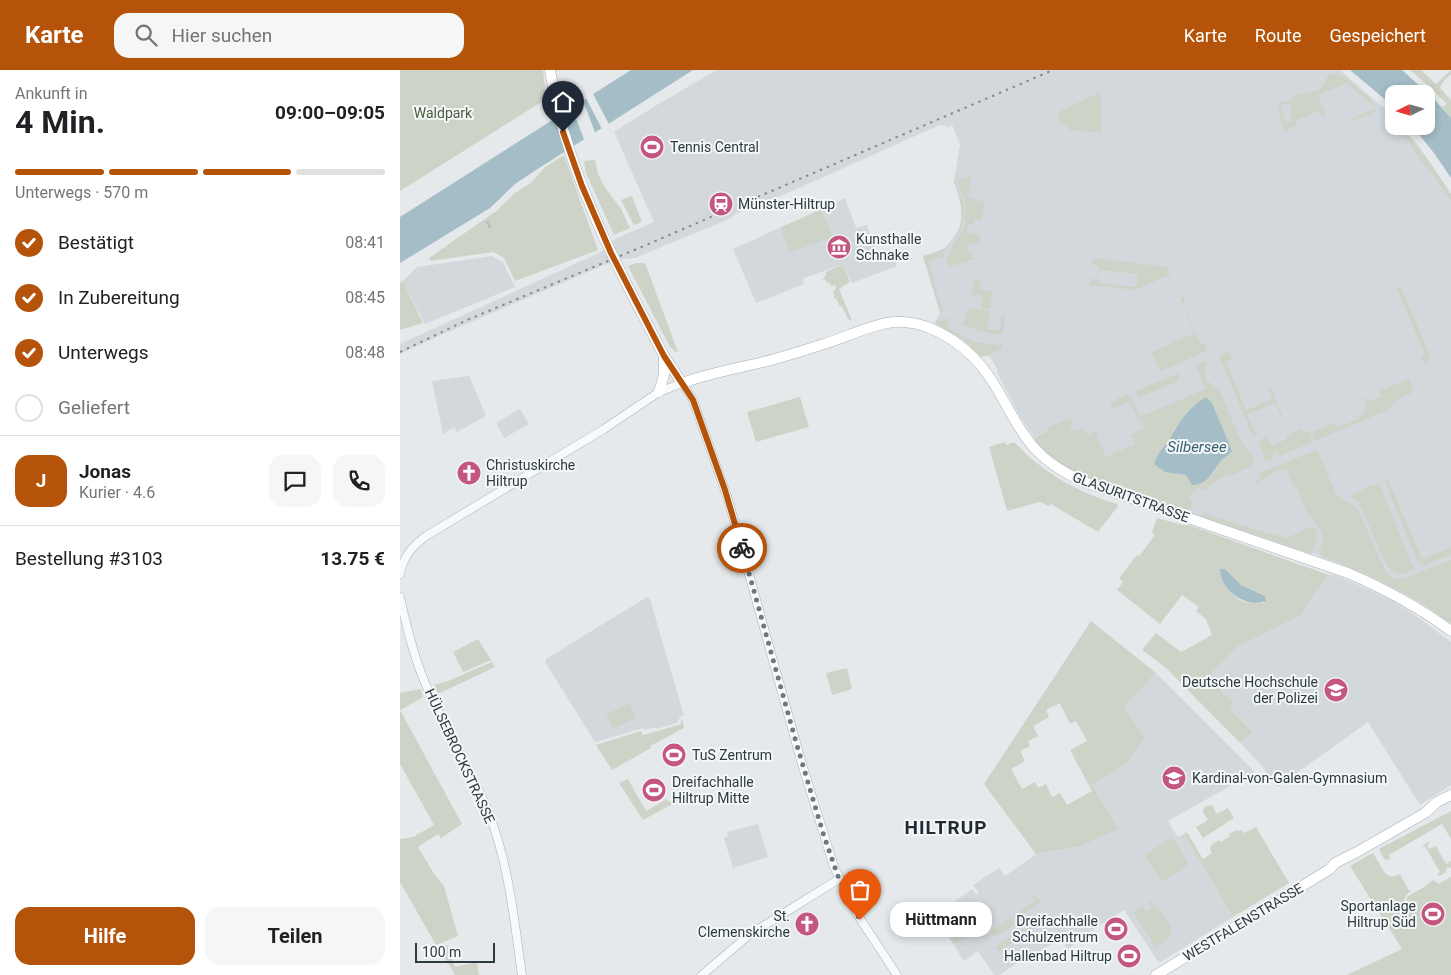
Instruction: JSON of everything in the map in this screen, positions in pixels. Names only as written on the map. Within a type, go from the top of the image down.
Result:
[{"type":"main road","points":[[550,70],[563,132],[601,231],[664,356],[682,383]]},
{"type":"main road","name":"GLASURITSTRASSE","points":[[682,383],[702,376],[792,354],[884,324],[904,322],[918,324],[952,340],[972,356],[989,375],[1015,422],[1031,444],[1044,458],[1065,473],[1087,483],[1348,573],[1402,598],[1451,631]]},
{"type":"main road","points":[[659,392],[664,375],[664,356]]},
{"type":"main road","name":"WESTFALENSTRASSE","points":[[1425,813],[1437,802],[1451,795]]},
{"type":"main road","name":"WESTFALENSTRASSE","points":[[1156,975],[1330,869],[1337,867],[1357,852],[1425,813],[1440,808],[1451,801]]},
{"type":"street","points":[[400,574],[404,560],[410,550],[426,536],[604,429],[659,392],[682,383],[693,400],[725,490],[802,764],[839,879],[856,914],[897,975]]},
{"type":"street","name":"HÜLSEBROCKSTRASSE","points":[[400,597],[408,631],[426,686],[477,788],[497,838],[511,893],[522,975]]},
{"type":"street","points":[[702,975],[749,935],[839,879]]},
{"type":"shaded area","points":[[717,70],[1340,70],[1385,109],[1385,135],[1409,135],[1418,145],[1451,194],[1451,584],[1401,592],[1370,576],[1331,560],[1113,487],[1083,475],[1036,442],[1021,418],[989,355],[977,352],[953,333],[935,323],[940,313],[923,256],[945,248],[960,229],[962,206],[954,181],[960,144],[952,125],[946,128],[945,125],[940,125],[790,192],[735,214],[722,222],[635,258],[604,265],[400,354],[400,344],[601,252],[615,239],[654,222],[614,132]]},
{"type":"shaded area","points":[[845,198],[856,228],[867,225],[878,257],[892,252],[897,266],[852,283],[843,264],[802,279],[804,284],[756,303],[733,249]]},
{"type":"shaded area","points":[[492,256],[503,262],[515,287],[425,324],[403,281],[417,267]]},
{"type":"shaded area","points":[[469,376],[486,416],[457,432],[454,427],[443,434],[432,381]]},
{"type":"shaded area","points":[[520,409],[529,424],[504,438],[496,423]]},
{"type":"shaded area","name":"Deutsche Hochschule der Polizei","points":[[1329,575],[1335,575],[1393,601],[1451,642],[1451,785],[1420,805],[1368,722],[1277,787],[1261,765],[1240,743],[1253,730],[1229,709],[1234,703],[1208,677],[1237,647],[1300,616]]},
{"type":"shaded area","points":[[647,597],[650,599],[684,716],[680,717],[677,723],[656,729],[655,727],[644,730],[643,728],[595,742],[545,662],[546,659]]},
{"type":"shaded area","points":[[1156,673],[1255,772],[1168,821],[1178,837],[1184,834],[1233,917],[1159,963],[1124,910],[1086,934],[1067,950],[1063,936],[999,975],[994,975],[978,951],[964,961],[935,916],[972,889],[977,895],[979,893],[973,885],[999,868],[1005,876],[1036,854],[1081,846],[1117,828],[1092,785],[1127,763],[1145,737],[1124,707]]},
{"type":"shaded area","points":[[758,824],[768,857],[733,868],[724,838],[728,836],[727,832]]},
{"type":"green space","name":"Waldpark","points":[[400,70],[543,70],[546,99],[400,191]]},
{"type":"green space","points":[[1410,70],[1421,70],[1436,84],[1451,70],[1451,74],[1442,83],[1440,88],[1451,100],[1451,118],[1442,107],[1447,104],[1435,92],[1435,85],[1428,85]]},
{"type":"green space","points":[[1328,74],[1337,74],[1344,77],[1371,99],[1377,111],[1353,121],[1352,118],[1375,108],[1347,83],[1318,95],[1326,114],[1322,116],[1319,111],[1295,121],[1297,126],[1284,132],[1278,107],[1281,106],[1285,123],[1292,121],[1289,110],[1292,109],[1290,103],[1278,106],[1279,103],[1294,99],[1293,96],[1320,90]]},
{"type":"green space","points":[[1099,93],[1101,96],[1101,133],[1070,130],[1058,119],[1060,111]]},
{"type":"green space","points":[[1405,135],[1408,135],[1431,164],[1451,194],[1451,201],[1430,170],[1420,160]]},
{"type":"green space","points":[[564,155],[598,250],[515,281],[504,258],[493,252],[431,261],[429,258],[496,211],[515,193],[532,182],[544,168]]},
{"type":"green space","points":[[595,160],[598,174],[606,189],[621,209],[630,228],[614,235],[586,173],[584,161]]},
{"type":"green space","points":[[967,174],[971,175],[968,198],[985,202],[982,220],[975,220],[974,224],[968,225],[967,233],[981,235],[980,243],[968,244],[968,251],[972,251],[971,257],[978,258],[949,267],[946,257],[949,256],[954,243],[964,228],[965,220],[966,205],[957,178],[966,179]]},
{"type":"green space","points":[[955,178],[964,205],[962,228],[954,239],[960,225],[961,217],[960,201]]},
{"type":"green space","points":[[632,196],[642,222],[634,225],[621,200]]},
{"type":"green space","points":[[821,210],[833,237],[790,252],[781,230],[782,227]]},
{"type":"green space","points":[[952,241],[943,251],[944,256],[929,262],[938,302],[940,302],[943,309],[941,312],[940,311],[923,256],[944,249]]},
{"type":"green space","points":[[1093,258],[1167,267],[1170,275],[1135,290],[1090,285],[1091,278],[1098,279],[1098,283],[1136,287],[1138,274],[1100,270],[1099,274],[1097,274],[1098,266],[1092,265]]},
{"type":"green space","points":[[636,263],[645,263],[678,352],[670,347],[628,266]]},
{"type":"green space","points":[[843,264],[850,282],[839,289],[852,321],[848,319],[842,306],[840,307],[836,298],[834,299],[833,297],[835,296],[833,292],[836,289],[835,285],[831,286],[825,279],[822,281],[826,272]]},
{"type":"green space","points":[[981,279],[979,289],[992,292],[990,309],[981,309],[983,297],[979,296],[978,293],[971,295],[972,282]]},
{"type":"green space","points":[[403,281],[423,323],[400,330],[400,283]]},
{"type":"green space","points":[[1401,287],[1430,356],[1430,360],[1424,363],[1421,357],[1425,355],[1397,288]]},
{"type":"green space","points":[[1185,297],[1183,304],[1199,342],[1205,344],[1207,351],[1161,371],[1151,352],[1194,333],[1180,298]]},
{"type":"green space","points":[[969,308],[990,311],[988,329],[1000,330],[1001,316],[1005,316],[1003,334],[979,331],[963,325]]},
{"type":"green space","points":[[947,318],[950,319],[947,325],[949,326],[948,328],[974,342],[1001,344],[1002,348],[991,355],[981,357],[962,339],[935,323],[937,320],[943,321]]},
{"type":"green space","points":[[1228,351],[1232,359],[1226,361],[1246,410],[1273,399],[1268,388],[1271,388],[1284,419],[1283,421],[1275,403],[1247,415],[1255,432],[1260,431],[1254,435],[1252,434],[1220,359],[1221,355]]},
{"type":"green space","points":[[1206,361],[1206,380],[1219,389],[1241,441],[1252,455],[1254,461],[1250,467],[1217,480],[1203,491],[1198,487],[1189,497],[1193,502],[1190,509],[1184,511],[1083,476],[1063,466],[1036,442],[1035,438],[1046,433],[1049,427],[1071,418],[1073,423],[1070,425],[1072,431],[1081,428],[1090,436],[1092,435],[1089,433],[1095,432],[1098,434],[1097,436],[1105,455],[1113,456],[1112,454],[1135,444],[1131,435],[1145,429],[1130,402],[1112,409],[1111,402],[1127,394],[1132,399],[1140,417],[1205,389],[1196,365]],"holes":[[[1206,397],[1212,403],[1232,451],[1228,456],[1189,481],[1186,475],[1182,475],[1163,447],[1168,443],[1174,430],[1190,408]]]},
{"type":"green space","points":[[1179,373],[1179,381],[1140,397],[1137,396],[1136,391]]},
{"type":"green space","points":[[1409,379],[1414,391],[1396,400],[1388,410],[1313,442],[1313,432],[1335,423],[1337,427],[1359,419],[1359,416],[1363,414],[1362,412],[1367,409],[1363,398],[1366,397],[1368,401],[1379,398],[1381,397],[1379,391]]},
{"type":"green space","points":[[800,397],[809,427],[756,442],[747,412]]},
{"type":"green space","points":[[1301,429],[1303,434],[1311,430],[1311,443],[1279,456],[1277,452],[1272,454],[1274,458],[1269,461],[1265,460],[1259,443],[1260,440],[1267,437],[1271,446],[1287,439],[1286,436]]},
{"type":"green space","points":[[1005,442],[1006,445],[1014,442],[1036,463],[1061,480],[1088,494],[1118,506],[1098,532],[1051,504],[1049,506],[1040,502],[1007,511],[989,447]]},
{"type":"green space","points":[[1317,450],[1337,496],[1352,504],[1359,511],[1385,570],[1390,576],[1402,579],[1451,560],[1451,624],[1406,594],[1356,570],[1322,557],[1320,554],[1323,537],[1322,531],[1307,513],[1298,490],[1293,485],[1288,474],[1289,471],[1277,470],[1255,484],[1254,482],[1261,479],[1259,473]]},
{"type":"green space","points":[[1388,480],[1422,559],[1451,548],[1451,555],[1423,566],[1418,562],[1385,482]]},
{"type":"green space","points":[[1373,484],[1381,487],[1411,563],[1416,568],[1400,574],[1393,572],[1386,564],[1359,503],[1350,496]]},
{"type":"green space","points":[[1203,513],[1288,538],[1312,527],[1316,532],[1315,542],[1311,554],[1200,516]]},
{"type":"green space","points":[[1157,518],[1189,525],[1329,575],[1300,616],[1237,647],[1208,677],[1234,703],[1229,709],[1253,731],[1240,743],[1165,667],[1142,650],[1156,633],[1181,652],[1212,635],[1206,619],[1196,611],[1199,607],[1182,595],[1160,624],[1117,590],[1123,582],[1119,578],[1155,535],[1152,532]],"holes":[[[1220,569],[1225,569],[1241,585],[1265,596],[1264,603],[1246,602],[1237,598],[1222,578]]]},
{"type":"green space","points":[[1091,621],[1156,673],[1124,707],[1145,737],[1127,763],[1092,785],[1118,829],[1081,846],[1036,854],[984,784]],"holes":[[[1060,703],[1070,724],[1076,721],[1087,741],[1070,750],[1092,791],[1067,805],[1060,793],[1052,797],[1046,784],[1038,788],[1035,782],[1022,789],[1011,769],[1025,761],[1020,751],[1030,746],[1028,741],[1038,736],[1033,726],[1049,717],[1046,710]]]},
{"type":"green space","points":[[478,639],[491,660],[463,672],[453,652]]},
{"type":"green space","points":[[492,662],[495,667],[438,694],[434,685]]},
{"type":"green space","points":[[847,668],[852,688],[832,695],[826,673]]},
{"type":"green space","points":[[420,689],[422,698],[400,710],[400,693]]},
{"type":"green space","points":[[629,704],[636,718],[613,729],[606,714]]},
{"type":"green space","points":[[400,710],[462,824],[441,838],[438,834],[418,847],[434,874],[444,886],[458,936],[436,945],[400,882],[400,839],[413,837],[434,825],[400,764]]},
{"type":"green space","points":[[682,719],[684,728],[650,746],[651,748],[612,770],[596,745],[641,731],[644,735],[681,724]]},
{"type":"green space","points":[[628,779],[646,811],[667,799],[669,802],[685,793],[687,796],[643,820],[619,783]]},
{"type":"green space","points":[[1212,805],[1217,814],[1228,808],[1234,818],[1203,838],[1196,827],[1208,820],[1203,812],[1204,807]]},
{"type":"green space","points":[[1451,811],[1451,839],[1442,824],[1389,855],[1390,859],[1384,859],[1379,849]]},
{"type":"green space","points":[[1256,827],[1289,883],[1233,917],[1184,834],[1187,832],[1203,859],[1212,853],[1211,845],[1219,840],[1221,842],[1230,836],[1229,834],[1237,830],[1241,830],[1244,833]]},
{"type":"green space","points":[[1172,837],[1189,864],[1162,882],[1145,855]]},
{"type":"green space","points":[[1429,842],[1427,846],[1429,849],[1436,846],[1446,864],[1451,861],[1451,868],[1446,868],[1446,872],[1440,876],[1437,874],[1440,872],[1425,846],[1421,847]]},
{"type":"green space","points":[[1373,853],[1385,873],[1389,876],[1400,874],[1409,891],[1411,891],[1404,901],[1409,912],[1412,909],[1409,909],[1407,904],[1408,896],[1433,880],[1438,884],[1451,877],[1451,975],[1347,975],[1402,949],[1350,866]]},
{"type":"green space","points":[[1035,895],[1041,902],[1016,919],[1014,917],[1011,918],[1015,924],[996,937],[991,931],[1034,902],[1032,897]]},
{"type":"green space","points":[[1149,901],[1161,912],[1172,928],[1170,937],[1156,947],[1133,912],[1140,907],[1144,907],[1145,911],[1149,911],[1151,907],[1148,904]]},
{"type":"green space","points":[[1036,916],[1039,924],[999,952],[995,947],[1025,927],[1023,925]]},
{"type":"green space","points":[[964,917],[976,931],[954,944],[944,929]]},
{"type":"green space","points":[[447,945],[455,967],[477,962],[479,975],[455,975],[439,948]]},
{"type":"water","points":[[631,70],[693,70],[515,184],[490,208],[400,263],[400,217]]},
{"type":"water","points":[[1350,70],[1402,70],[1419,85],[1385,85],[1385,99]]},
{"type":"water","points":[[1435,100],[1451,118],[1451,178],[1419,135],[1435,135]]},
{"type":"water","name":"Silbersee","points":[[1206,397],[1212,403],[1232,451],[1219,463],[1207,479],[1192,485],[1186,475],[1165,472],[1154,464],[1159,453],[1169,441],[1184,416]]},
{"type":"water","points":[[1220,569],[1225,569],[1241,585],[1265,596],[1266,601],[1250,602],[1236,596],[1224,584]]},
{"type":"pier","points":[[592,92],[610,126],[603,131],[585,96]]},
{"type":"pier","points":[[582,98],[596,135],[585,142],[571,105]]},
{"type":"waterway","points":[[487,222],[490,227]]},
{"type":"railway","points":[[400,352],[467,320],[1053,70]]},
{"type":"way so far","points":[[742,548],[823,833],[839,879],[860,920]]},
{"type":"place","name":"Tennis Central","points":[[652,147]]},
{"type":"place","name":"Münster-Hiltrup","points":[[721,204]]},
{"type":"place","name":"Kunsthalle Schnake","points":[[839,247]]},
{"type":"place","name":"Christuskirche Hiltrup","points":[[469,473]]},
{"type":"place","name":"Deutsche Hochschule der Polizei","points":[[1336,690]]},
{"type":"place","name":"TuS Zentrum","points":[[674,755]]},
{"type":"place","name":"Kardinal-von-Galen-Gymnasium","points":[[1174,778]]},
{"type":"place","name":"Dreifachhalle Hiltrup Mitte","points":[[654,790]]},
{"type":"place","name":"Sportanlage Hiltrup Süd","points":[[1433,914]]},
{"type":"place","name":"Hüttmann","points":[[860,920]]},
{"type":"place","name":"St. Clemenskirche","points":[[807,924]]},
{"type":"place","name":"Dreifachhalle Schulzentrum","points":[[1116,929]]},
{"type":"place","name":"Hallenbad Hiltrup","points":[[1129,956]]},
{"type":"district","name":"HILTRUP","points":[[946,827]]},
{"type":"route","points":[[563,132],[582,186],[611,253],[664,356],[693,400],[725,490],[742,548]]}]
